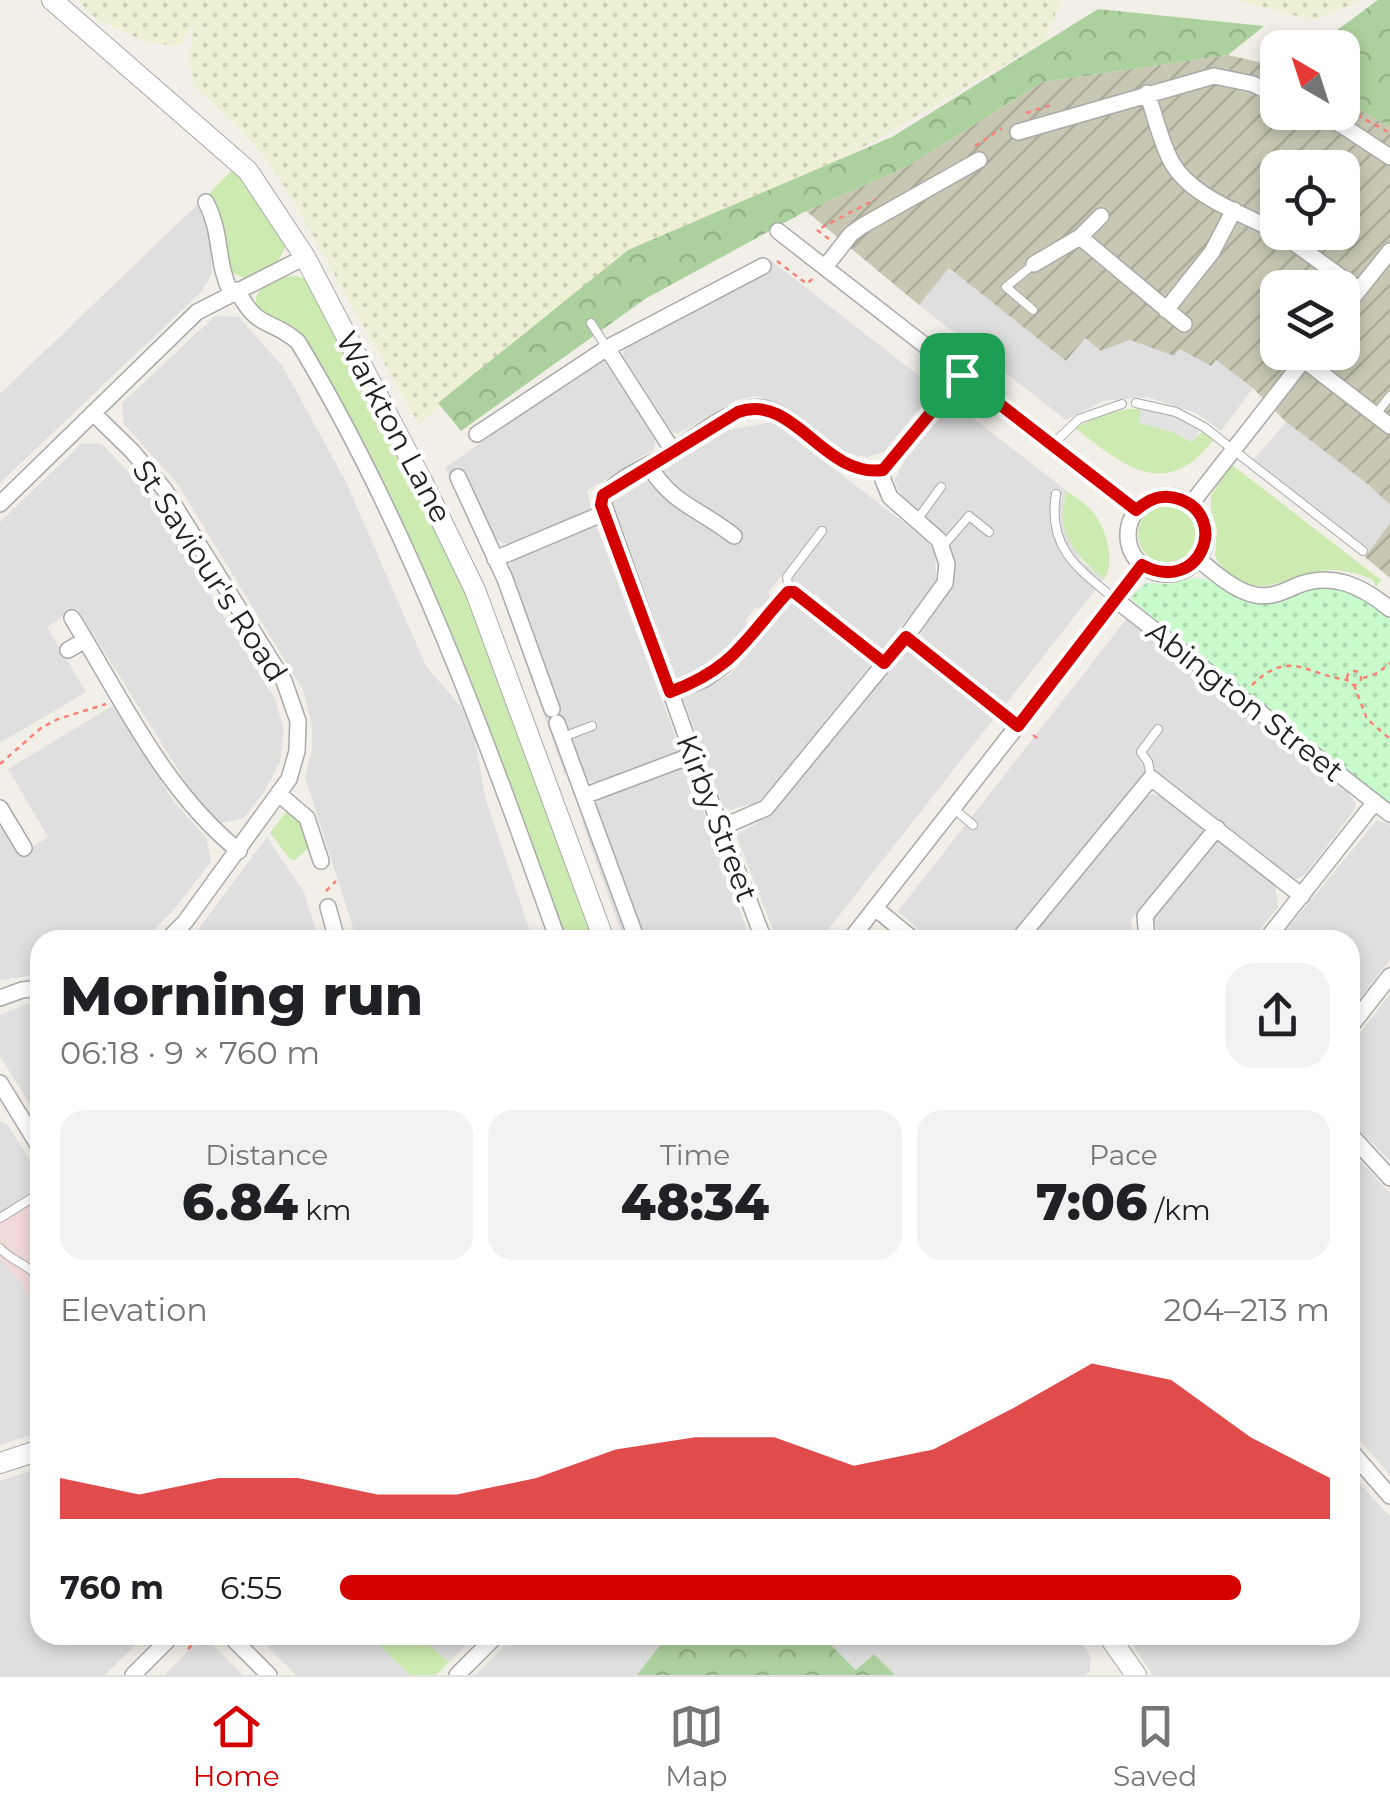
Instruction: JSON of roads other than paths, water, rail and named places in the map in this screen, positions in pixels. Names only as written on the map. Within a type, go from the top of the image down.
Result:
[{"type":"street","name":"Warkton Lane","points":[[52,0],[248,171],[305,257],[430,495],[475,590],[600,930]]},
{"type":"street","points":[[1018,132],[1214,76],[1260,87]]},
{"type":"street","points":[[1148,92],[1176,169],[1190,183],[1260,223]]},
{"type":"street","points":[[1349,130],[1390,157]]},
{"type":"street","points":[[824,267],[862,226],[979,160]]},
{"type":"street","name":"Warkton Lane","points":[[206,202],[218,227],[220,266],[234,291],[257,319],[298,342],[380,499],[489,749],[554,930]]},
{"type":"street","points":[[1166,310],[1212,252],[1234,210]]},
{"type":"street","points":[[1034,264],[1080,237],[1101,216]]},
{"type":"street","points":[[778,230],[1136,510]]},
{"type":"street","points":[[1080,237],[1184,324]]},
{"type":"street","points":[[1303,250],[1331,270]]},
{"type":"street","points":[[1360,289],[1390,252]]},
{"type":"street","points":[[0,504],[198,312],[305,257]]},
{"type":"street","points":[[477,434],[607,348],[762,266]]},
{"type":"street","points":[[607,348],[673,451]]},
{"type":"street","points":[[1192,504],[1296,370]]},
{"type":"street","points":[[1324,370],[1390,426]]},
{"type":"street","points":[[883,470],[962,375]]},
{"type":"street","points":[[495,559],[604,513],[603,495],[738,412],[760,407],[777,413],[849,467],[883,470]]},
{"type":"street","name":"St Saviour's Road","points":[[93,413],[164,490],[290,695],[298,721],[297,751],[289,780],[176,930]]},
{"type":"street","points":[[649,466],[679,503],[707,515],[734,536]]},
{"type":"street","points":[[720,828],[766,808],[906,637],[944,583],[947,564],[943,546],[935,534],[890,497],[883,470]]},
{"type":"street","points":[[458,477],[520,615],[633,930]]},
{"type":"street","points":[[1172,496],[1192,504],[1206,533],[1198,559],[1168,574],[1142,565],[1130,548],[1128,535],[1136,510],[1159,497],[1172,496]]},
{"type":"street","name":"Kirby Street","points":[[604,513],[760,930]]},
{"type":"street","points":[[1198,559],[1252,595],[1284,593],[1308,582],[1331,580],[1367,591],[1390,609]]},
{"type":"street","points":[[858,930],[1142,565]]},
{"type":"street","points":[[670,692],[723,666],[788,592],[799,594],[884,663]]},
{"type":"street","name":"Abington Street","points":[[1116,600],[1390,814]]},
{"type":"street","points":[[72,618],[183,796],[213,830],[239,851]]},
{"type":"street","points":[[906,637],[1018,726]]},
{"type":"street","points":[[68,650],[86,640]]},
{"type":"street","points":[[584,796],[693,755]]},
{"type":"street","points":[[1026,930],[1151,778],[1302,896]]},
{"type":"street","points":[[280,795],[307,818],[321,861]]},
{"type":"street","points":[[1274,930],[1375,802]]},
{"type":"street","points":[[0,808],[24,848]]},
{"type":"street","points":[[13,830],[29,820]]},
{"type":"street","points":[[1146,930],[1145,916],[1216,828]]},
{"type":"street","points":[[328,907],[335,930]]},
{"type":"street","points":[[875,908],[902,930]]},
{"type":"street","points":[[1360,1014],[1390,976]]},
{"type":"street","points":[[0,998],[30,989]]},
{"type":"street","points":[[2,1090],[30,1133]]},
{"type":"street","points":[[1360,1145],[1390,1178]]},
{"type":"street","points":[[0,1463],[30,1453]]},
{"type":"street","points":[[1360,1462],[1390,1496]]},
{"type":"street","points":[[133,1675],[162,1645]]},
{"type":"street","points":[[240,1645],[268,1675]]},
{"type":"street","points":[[456,1675],[487,1645]]},
{"type":"street","points":[[1114,1645],[1132,1674]]},
{"type":"lane","points":[[1033,310],[1006,287],[1034,264]]},
{"type":"lane","points":[[590,323],[607,348]]},
{"type":"lane","points":[[1376,414],[1390,396]]},
{"type":"lane","points":[[1136,403],[1160,406],[1191,418],[1235,448],[1363,551]]},
{"type":"lane","points":[[1052,445],[1079,418],[1122,404]]},
{"type":"lane","points":[[917,520],[942,487]]},
{"type":"lane","points":[[1056,494],[1052,513],[1068,558],[1116,600]]},
{"type":"lane","points":[[943,546],[969,516],[989,532]]},
{"type":"lane","points":[[788,592],[787,577],[822,531]]},
{"type":"lane","points":[[557,723],[592,726]]},
{"type":"lane","points":[[1151,778],[1141,752],[1158,730]]},
{"type":"lane","points":[[953,808],[974,824]]},
{"type":"lane","points":[[0,1218],[30,1199]]},
{"type":"lane","points":[[0,1248],[11,1260],[30,1268]]}]
